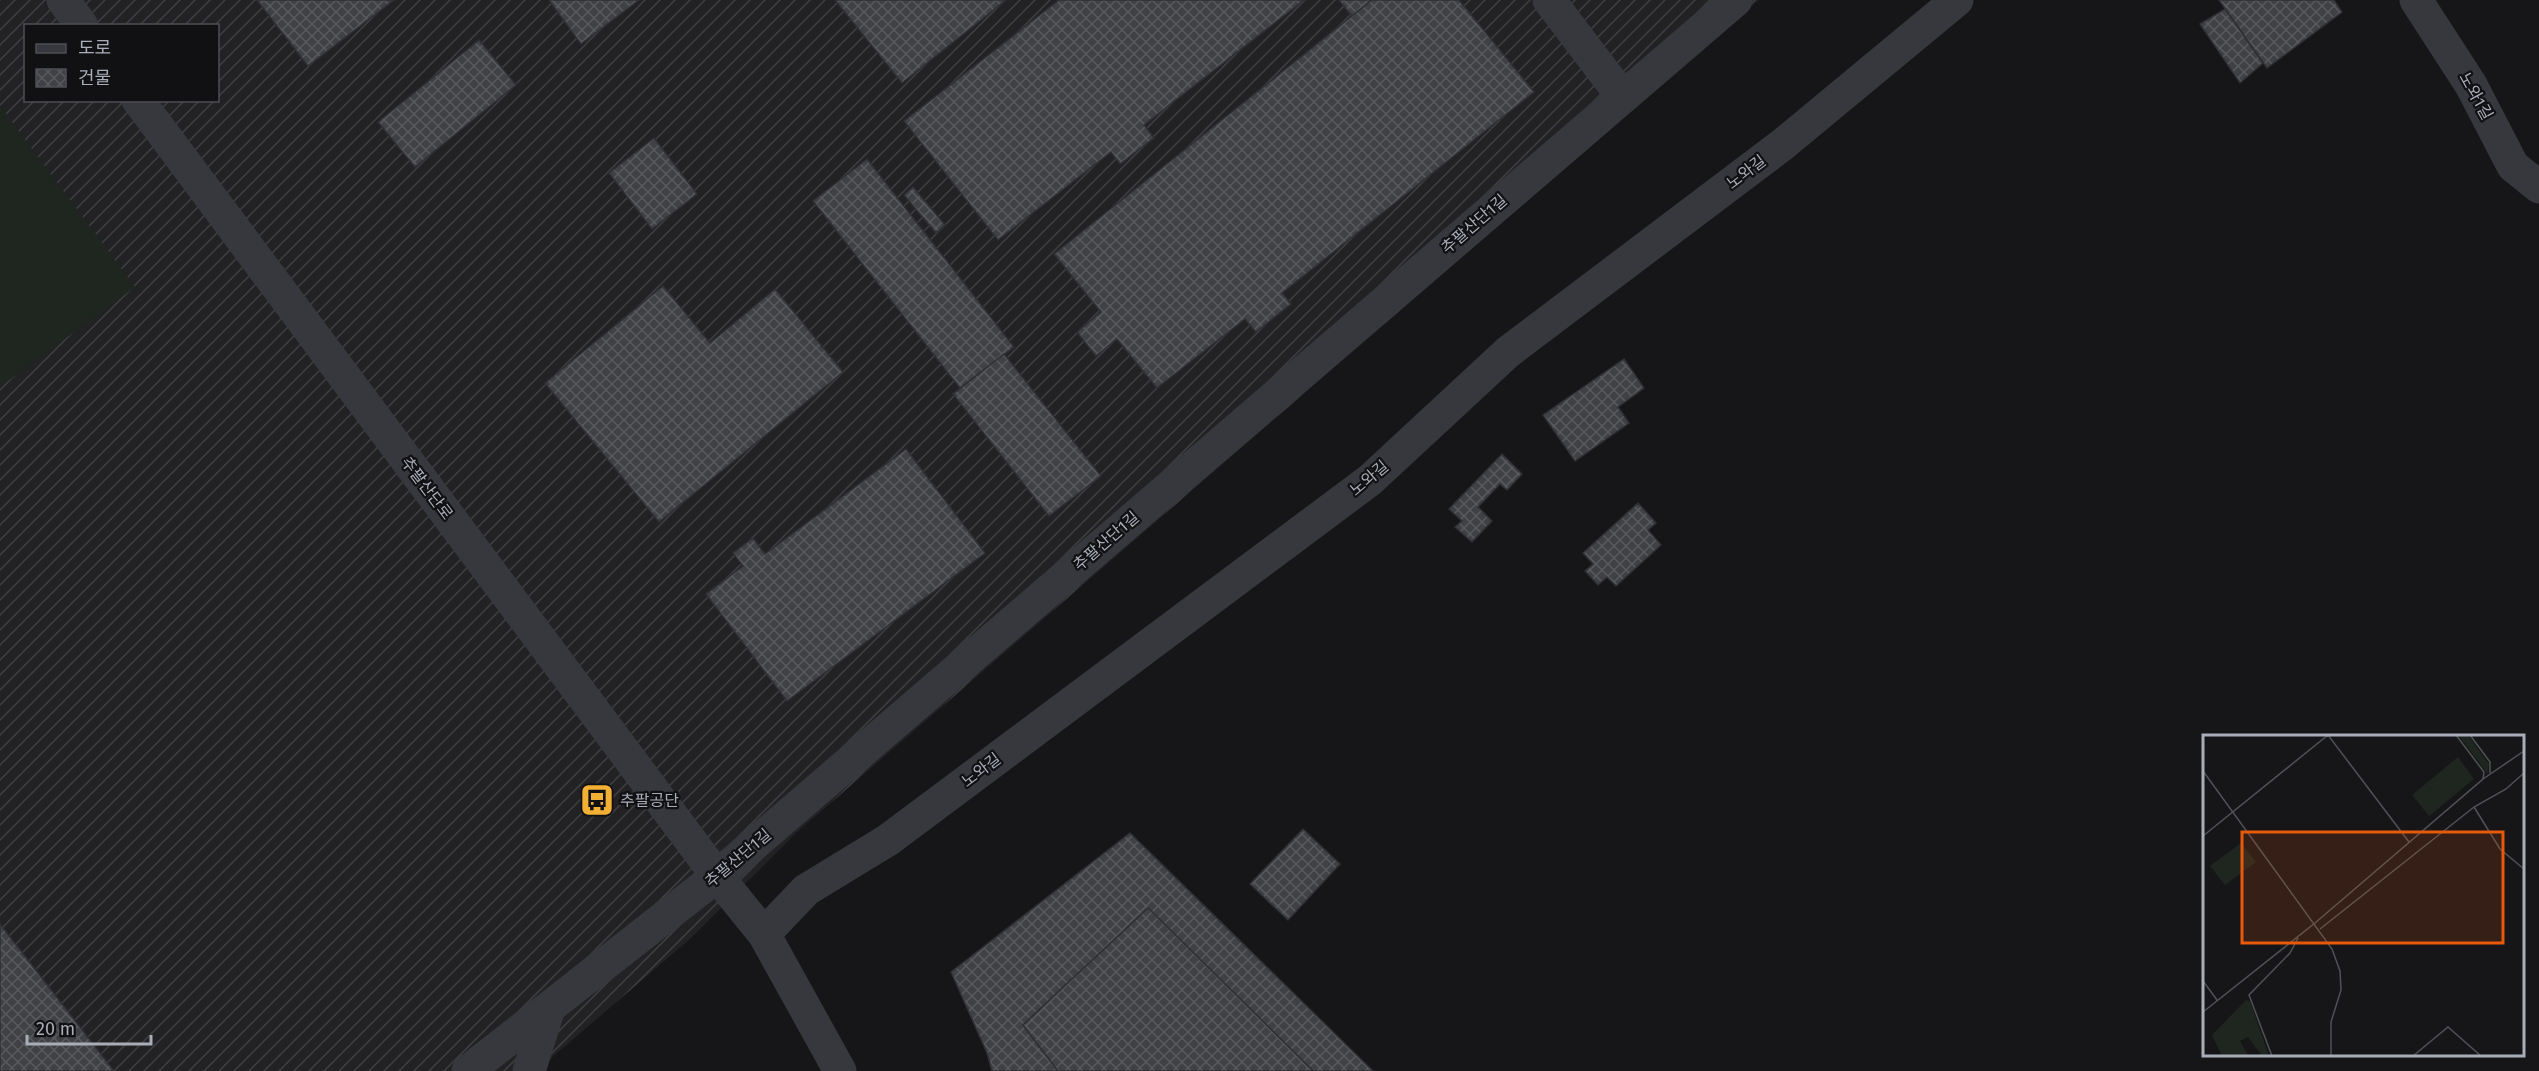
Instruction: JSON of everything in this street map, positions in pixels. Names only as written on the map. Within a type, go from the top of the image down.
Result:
[{"type":"street","points":[[63,0],[81,24]]},
{"type":"street","points":[[1549,0],[1622,96]]},
{"type":"street","name":"추팔산단1길","points":[[468,1071],[717,876],[1736,0]]},
{"type":"street","name":"노와길","points":[[764,934],[806,890],[888,840],[1370,480],[1508,352],[1782,145],[1957,0]]},
{"type":"street","name":"노와1길","points":[[2416,0],[2471,85],[2513,166],[2539,187]]},
{"type":"street","name":"추팔산단로","points":[[139,102],[717,876]]},
{"type":"street","points":[[717,876],[764,934],[840,1071]]},
{"type":"street","points":[[529,1071],[549,1008]]},
{"type":"shaded area","points":[[0,0],[1759,0],[796,833],[690,939],[536,1071],[0,1071]]},
{"type":"shaded area","points":[[0,106],[135,287],[0,387]]},
{"type":"building","points":[[257,0],[394,0],[308,66]]},
{"type":"building","points":[[549,0],[639,0],[581,44]]},
{"type":"building","points":[[835,0],[1006,0],[902,83]]},
{"type":"building","points":[[1059,0],[1304,0],[1144,125],[1154,138],[1120,164],[1111,152],[998,240],[904,121]]},
{"type":"building","points":[[1339,0],[1372,0],[1352,16]]},
{"type":"building","points":[[1372,0],[1459,0],[1534,92],[1282,293],[1291,304],[1256,332],[1245,319],[1157,388],[1117,339],[1096,356],[1077,332],[1101,312],[1054,254]]},
{"type":"building","points":[[2219,0],[2334,0],[2342,12],[2267,68]]},
{"type":"building","points":[[2225,9],[2263,63],[2240,83],[2200,24]]},
{"type":"building","points":[[479,40],[516,85],[415,167],[378,122]]},
{"type":"building","points":[[654,138],[697,194],[652,229],[609,173]]},
{"type":"building","points":[[867,159],[1014,347],[960,388],[813,201]]},
{"type":"building","points":[[913,187],[945,225],[936,233],[904,195]]},
{"type":"building","points":[[663,286],[710,343],[775,289],[843,372],[659,522],[545,383]]},
{"type":"building","points":[[1004,354],[1101,476],[1049,516],[953,394]]},
{"type":"building","points":[[1624,359],[1644,388],[1618,407],[1629,423],[1575,461],[1543,415]]},
{"type":"building","points":[[906,449],[985,553],[787,701],[706,594],[743,566],[733,553],[753,538],[765,554]]},
{"type":"building","points":[[1502,454],[1522,474],[1507,490],[1500,484],[1478,507],[1492,521],[1472,542],[1455,527],[1462,521],[1449,509]]},
{"type":"building","points":[[1638,503],[1656,523],[1648,530],[1661,545],[1616,586],[1607,577],[1598,585],[1585,571],[1593,564],[1583,553]]},
{"type":"building","points":[[1303,829],[1340,864],[1288,920],[1250,884]]},
{"type":"building","points":[[1130,833],[1373,1071],[1313,1071],[1148,908],[1023,1025],[1058,1071],[992,1071],[987,1053],[951,972]]},
{"type":"building","points":[[1148,908],[1313,1071],[1058,1071],[1023,1025]]},
{"type":"building","points":[[0,924],[114,1071],[0,1071]]},
{"type":"place","name":"추팔공단","points":[[597,800]]}]
